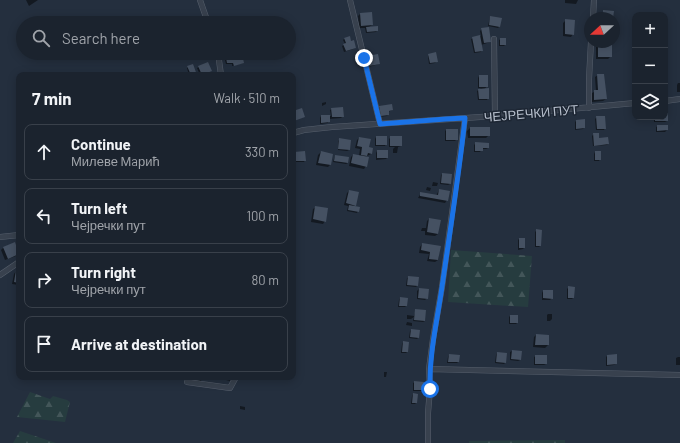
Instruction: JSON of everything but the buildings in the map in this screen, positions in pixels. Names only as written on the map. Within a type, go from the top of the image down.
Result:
[{"type":"street","points":[[200,0],[206,16]]},
{"type":"street","points":[[350,0],[380,124]]},
{"type":"street","points":[[593,12],[594,0]]},
{"type":"street","points":[[494,39],[495,116]]},
{"type":"street","points":[[589,108],[591,48]]},
{"type":"street","points":[[219,60],[221,72]]},
{"type":"street","points":[[668,101],[680,99]]},
{"type":"street","name":"ЧЕЈРЕЧКИ ПУТ","points":[[296,132],[315,129],[495,116],[632,103]]},
{"type":"street","points":[[428,443],[430,389],[429,369],[465,118]]},
{"type":"street","points":[[0,238],[16,235]]},
{"type":"street","points":[[0,275],[16,266]]},
{"type":"street","points":[[429,369],[680,374]]},
{"type":"street","points":[[187,382],[230,388],[234,380]]},
{"type":"green space","points":[[451,250],[532,256],[528,307],[448,302]]},
{"type":"green space","points":[[30,392],[50,399],[53,396],[70,402],[65,422],[17,417]]},
{"type":"green space","points":[[20,431],[56,443],[13,443]]},
{"type":"green space","points":[[565,440],[565,443],[469,443],[469,441]]},
{"type":"route","points":[[364,58],[380,124],[465,118],[463,144],[433,338],[429,369],[430,389]]}]
